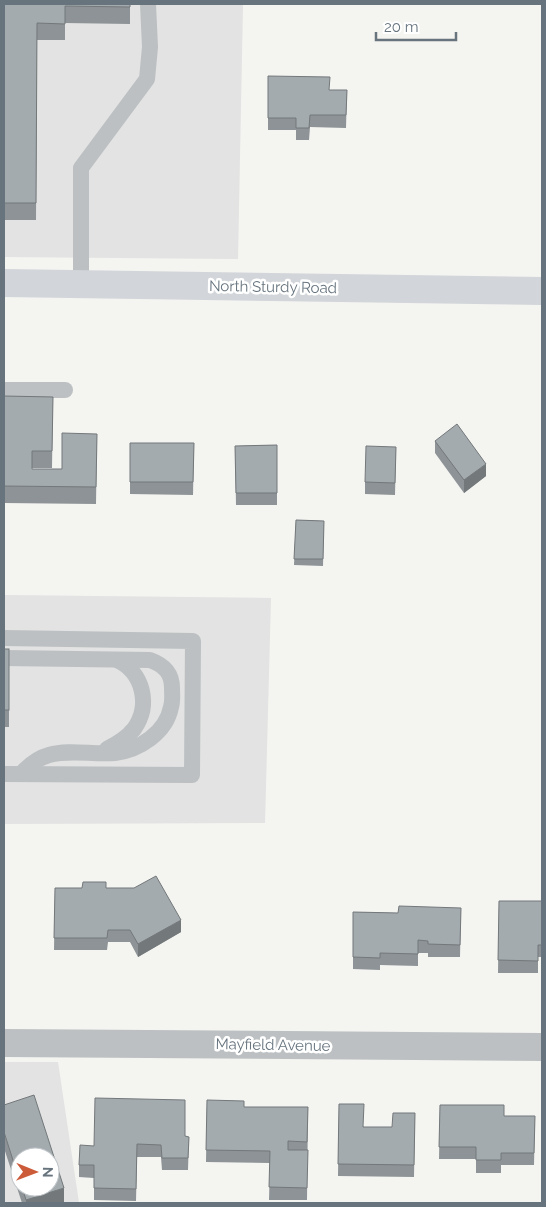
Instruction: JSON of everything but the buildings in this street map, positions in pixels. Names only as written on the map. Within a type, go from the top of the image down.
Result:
[{"type":"street","name":"North Sturdy Road","points":[[4,283],[542,291]]},
{"type":"street","name":"Mayfield Avenue","points":[[4,1043],[542,1047]]},
{"type":"lane","points":[[81,284],[81,168],[147,79],[150,47],[148,4]]},
{"type":"lane","points":[[4,283],[4,290]]},
{"type":"lane","points":[[4,390],[65,390]]},
{"type":"lane","points":[[4,638],[193,641],[192,775],[4,774]]},
{"type":"lane","points":[[4,658],[150,660],[162,664],[172,682],[172,707],[166,722],[145,742],[114,753],[50,754],[37,760],[21,774]]},
{"type":"lane","points":[[100,753],[122,741],[134,729],[141,715],[142,689],[138,677],[132,669],[117,660]]},
{"type":"shaded area","points":[[4,4],[243,4],[238,259],[4,257]]},
{"type":"shaded area","points":[[4,595],[271,598],[265,823],[4,824]]},
{"type":"shaded area","points":[[4,1062],[58,1062],[79,1203],[4,1203]]}]
